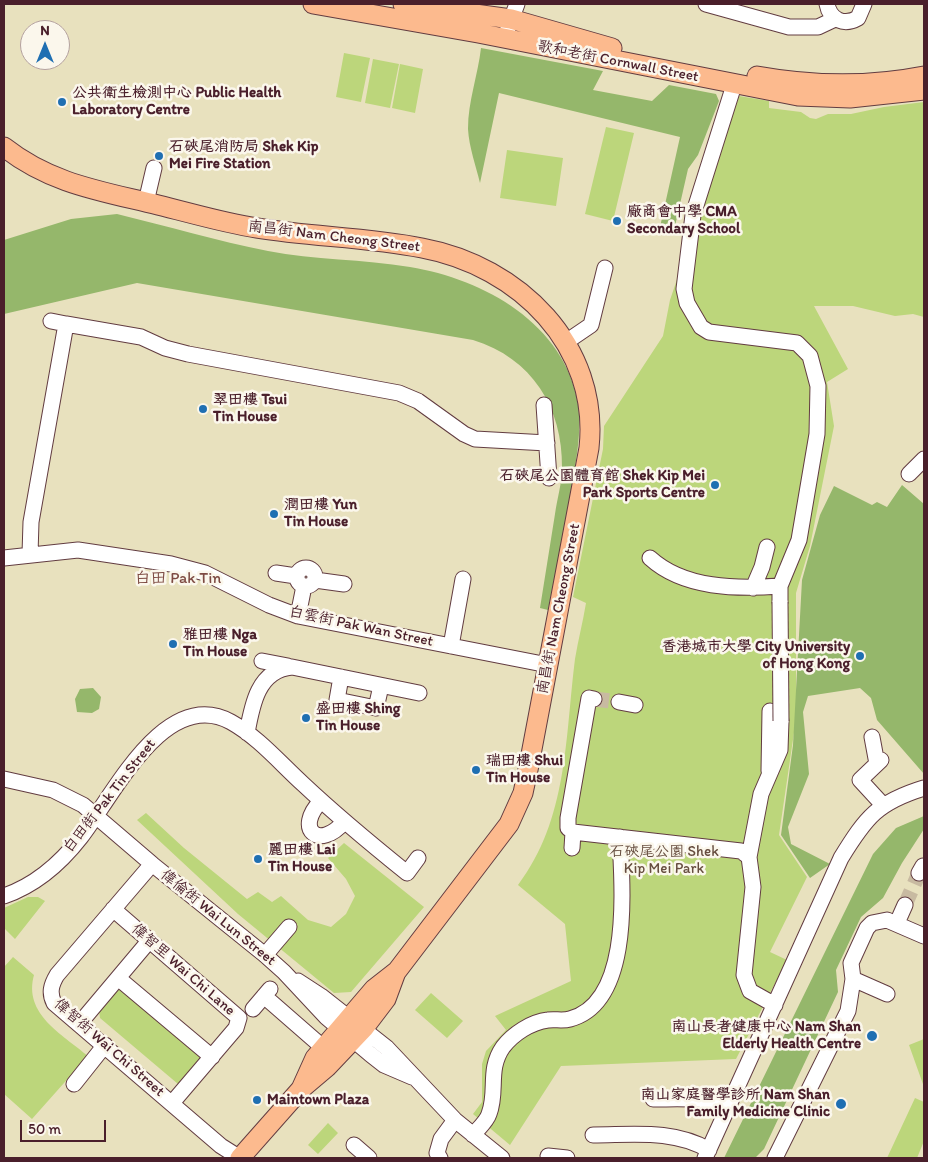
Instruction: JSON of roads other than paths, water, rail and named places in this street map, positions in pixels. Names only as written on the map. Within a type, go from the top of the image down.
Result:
[{"type":"main road","name":"歌和老街 Cornwall Street","points":[[313,4],[798,96],[828,98],[877,97],[924,90]]},
{"type":"main road","name":"歌和老街 Cornwall Street","points":[[404,4],[514,11],[606,47],[774,79],[817,84],[859,84],[924,76]]},
{"type":"main road","name":"南昌街 Nam Cheong Street","points":[[6,154],[42,173],[58,179],[254,228],[388,242],[443,253],[491,273],[524,293],[543,311],[566,342],[581,372],[590,418],[590,433],[526,780],[519,803],[508,824],[397,971],[386,999],[351,1029],[327,1067],[301,1089],[240,1158]]},
{"type":"street","points":[[706,4],[789,26],[818,27],[835,19]]},
{"type":"street","points":[[827,4],[835,19],[847,22],[852,21],[862,13],[864,4]]},
{"type":"street","points":[[504,39],[514,11]]},
{"type":"street","points":[[734,85],[692,214],[684,289],[690,308],[701,327],[709,332],[797,342],[810,356],[818,386],[817,434],[799,540],[780,586],[776,716],[780,750],[761,794],[749,857],[753,888],[744,975],[750,990],[776,1005]]},
{"type":"street","points":[[146,202],[154,168]]},
{"type":"street","points":[[566,342],[591,325],[605,268]]},
{"type":"street","points":[[51,321],[131,335],[188,354],[399,393],[418,401],[464,434],[475,438],[547,443]]},
{"type":"street","points":[[30,554],[31,522],[66,324]]},
{"type":"street","points":[[544,405],[549,478]]},
{"type":"street","points":[[909,474],[924,459]]},
{"type":"street","points":[[753,588],[762,567],[767,547]]},
{"type":"street","name":"白雲街 Pak Wan Street","points":[[4,558],[78,550],[171,564],[205,573],[269,605],[298,616],[548,665]]},
{"type":"street","points":[[650,558],[662,569],[712,586],[753,588],[780,586]]},
{"type":"street","points":[[276,573],[305,581],[344,584]]},
{"type":"street","points":[[451,646],[463,579]]},
{"type":"street","points":[[298,616],[305,581]]},
{"type":"street","points":[[262,661],[419,693]]},
{"type":"street","points":[[248,733],[252,706],[259,689],[276,670],[292,667]]},
{"type":"street","points":[[341,677],[337,700],[376,708],[381,686]]},
{"type":"street","points":[[594,699],[589,698],[568,818],[568,828],[573,832],[742,851],[749,857]]},
{"type":"street","points":[[619,702],[635,705]]},
{"type":"street","name":"白田街 Pak Tin Street","points":[[4,896],[44,876],[80,838],[151,742],[162,730],[174,723],[198,716],[218,716],[248,733],[344,822],[407,872],[418,858]]},
{"type":"street","points":[[872,736],[879,762],[860,780],[883,805]]},
{"type":"street","points":[[4,780],[53,790],[83,805],[152,864]]},
{"type":"street","points":[[593,1135],[662,1134],[689,1139],[707,1154],[841,858],[858,830],[883,805],[899,796],[924,788]]},
{"type":"street","points":[[321,801],[309,815],[309,825],[314,833],[323,836],[332,835],[344,822]]},
{"type":"street","points":[[572,848],[573,832]]},
{"type":"street","points":[[473,1135],[489,1114],[493,1068],[503,1047],[517,1033],[533,1024],[546,1020],[568,1020],[586,1014],[608,985],[617,952],[623,903],[620,837]]},
{"type":"street","name":"偉智街 Wai Chi Street","points":[[152,864],[52,982],[51,997],[54,1003],[240,1158]]},
{"type":"street","name":"偉倫街 Wai Lun Street","points":[[152,864],[265,955],[284,972],[314,1006],[394,1054],[412,1077],[455,1120],[502,1158]]},
{"type":"street","points":[[897,923],[905,905]]},
{"type":"street","name":"偉智里 Wai Chi Lane","points":[[114,909],[239,1018],[236,1028],[172,1103]]},
{"type":"street","points":[[776,1158],[848,1011],[853,978],[850,963],[867,928],[880,920],[887,920],[924,936]]},
{"type":"street","points":[[265,955],[289,927]]},
{"type":"street","points":[[80,1023],[149,941]]},
{"type":"street","points":[[118,978],[212,1057]]},
{"type":"street","points":[[853,978],[887,994]]},
{"type":"street","points":[[253,1009],[267,992],[319,1044]]},
{"type":"street","points":[[74,1084],[105,1045]]},
{"type":"street","points":[[653,1099],[705,1099],[730,1105]]},
{"type":"street","points":[[440,1158],[437,1153],[441,1139],[455,1120]]},
{"type":"street","points":[[354,1145],[368,1158]]},
{"type":"street","points":[[548,1156],[567,1158]]},
{"type":"tunnel","points":[[594,699],[619,702]]},
{"type":"tunnel","points":[[905,905],[919,873]]},
{"type":"place","name":"公共衛生檢測中心 Public Health Laboratory Centre","points":[[62,102]]},
{"type":"place","name":"石硤尾消防局 Shek Kip Mei Fire Station","points":[[159,156]]},
{"type":"place","name":"廠商會中學 CMA Secondary School","points":[[617,221]]},
{"type":"place","name":"翠田樓 Tsui Tin House","points":[[203,409]]},
{"type":"place","name":"石硤尾公園體育館 Shek Kip Mei Park Sports Centre","points":[[715,485]]},
{"type":"place","name":"潤田樓 Yun Tin House","points":[[274,514]]},
{"type":"place","name":"雅田樓 Nga Tin House","points":[[173,644]]},
{"type":"place","name":"香港城市大學 City University of Hong Kong","points":[[860,656]]},
{"type":"place","name":"盛田樓 Shing Tin House","points":[[306,718]]},
{"type":"place","name":"瑞田樓 Shui Tin House","points":[[476,770]]},
{"type":"place","name":"麗田樓 Lai Tin House","points":[[258,859]]},
{"type":"place","name":"南山長者健康中心 Nam Shan Elderly Health Centre","points":[[872,1036]]},
{"type":"place","name":"Maintown Plaza","points":[[257,1100]]},
{"type":"place","name":"南山家庭醫學診所 Nam Shan Family Medicine Clinic","points":[[841,1104]]},
{"type":"district","name":"白田 Pak Tin","points":[[178,579]]},
{"type":"park label","name":"石硤尾公園 Shek Kip Mei Park","points":[[664,860]]}]
